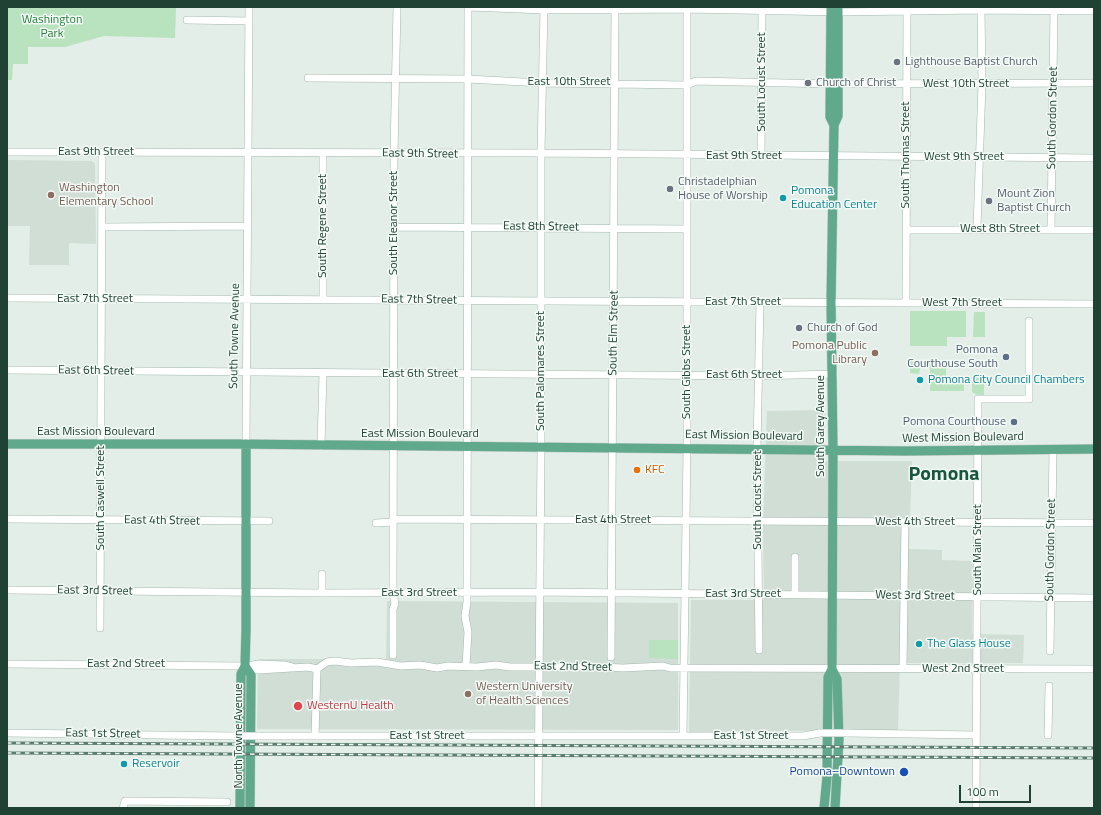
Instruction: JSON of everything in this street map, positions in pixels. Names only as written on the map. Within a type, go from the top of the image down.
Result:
[{"type":"main road","name":"South Garey Avenue","points":[[834,9],[834,84],[830,117],[834,125],[831,302],[833,374],[832,669],[837,680],[838,725],[838,770],[835,808]]},
{"type":"main road","name":"East Mission Boulevard","points":[[7,444],[246,444],[321,446],[757,448],[833,450]]},
{"type":"main road","name":"South Towne Avenue","points":[[245,666],[246,444]]},
{"type":"main road","name":"West Mission Boulevard","points":[[833,450],[906,451],[978,449],[1094,449]]},
{"type":"main road","name":"North Towne Avenue","points":[[240,808],[241,674],[245,666],[251,675],[250,808]]},
{"type":"main road","points":[[824,808],[827,769],[828,677],[832,669]]},
{"type":"street","name":"South Towne Avenue","points":[[246,444],[250,7]]},
{"type":"street","name":"South Eleanor Street","points":[[392,655],[393,609],[391,604],[393,593],[395,227],[394,154],[397,7]]},
{"type":"street","points":[[466,666],[468,632],[465,616],[467,519],[466,446],[469,7],[687,8],[762,10],[981,8],[1054,9],[1094,12]]},
{"type":"street","name":"South Palomares Street","points":[[538,808],[539,520],[541,448],[540,227],[544,8]]},
{"type":"street","name":"South Elm Street","points":[[611,657],[615,229],[615,8]]},
{"type":"street","name":"South Gibbs Street","points":[[683,736],[687,448],[687,8]]},
{"type":"street","points":[[977,228],[982,84],[981,8]]},
{"type":"street","name":"South Thomas Street","points":[[906,303],[907,9]]},
{"type":"street","name":"South Gordon Street","points":[[1051,229],[1054,9]]},
{"type":"street","name":"South Locust Street","points":[[761,155],[762,10]]},
{"type":"street","points":[[187,20],[249,20]]},
{"type":"street","name":"East 10th Street","points":[[308,78],[468,79],[542,83],[614,82],[687,85],[696,81],[834,84]]},
{"type":"street","name":"West 10th Street","points":[[834,84],[1094,83]]},
{"type":"street","name":"East 9th Street","points":[[7,152],[248,152],[688,156],[761,155],[833,157]]},
{"type":"street","name":"South Caswell Street","points":[[100,628],[102,520],[100,443],[103,227],[102,152]]},
{"type":"street","name":"South Regene Street","points":[[323,153],[323,299]]},
{"type":"street","name":"West 9th Street","points":[[833,157],[979,156],[1094,158]]},
{"type":"street","points":[[103,227],[248,226]]},
{"type":"street","name":"East 8th Street","points":[[395,227],[687,229]]},
{"type":"street","name":"West 8th Street","points":[[906,230],[977,228],[1094,230]]},
{"type":"street","name":"East 7th Street","points":[[7,298],[248,300],[323,299],[541,302],[831,302]]},
{"type":"street","name":"West 7th Street","points":[[831,302],[1094,304]]},
{"type":"street","name":"South Locust Street","points":[[759,650],[757,448],[760,303]]},
{"type":"street","name":"South Main Street","points":[[976,808],[978,399],[1029,399],[1029,321]]},
{"type":"street","name":"East 6th Street","points":[[7,370],[394,374],[687,374],[758,376],[833,374]]},
{"type":"street","points":[[321,446],[323,373]]},
{"type":"street","name":"South Gordon Street","points":[[1050,651],[1053,449]]},
{"type":"street","name":"East 4th Street","points":[[7,519],[269,521]]},
{"type":"street","name":"East 4th Street","points":[[376,522],[393,520],[467,519],[832,521]]},
{"type":"street","name":"West 4th Street","points":[[832,521],[1094,523]]},
{"type":"street","points":[[903,669],[905,522]]},
{"type":"street","points":[[795,557],[795,594]]},
{"type":"street","points":[[322,574],[322,593]]},
{"type":"street","name":"East 3rd Street","points":[[7,590],[100,592],[832,594]]},
{"type":"street","name":"West 3rd Street","points":[[832,594],[1094,598]]},
{"type":"street","name":"East 2nd Street","points":[[7,664],[245,666],[278,664],[292,667],[313,667],[317,669],[327,662],[335,661],[351,663],[377,662],[401,666],[420,665],[437,668],[466,666],[623,668],[663,666],[685,668],[832,669]]},
{"type":"street","points":[[315,736],[317,669]]},
{"type":"street","name":"West 2nd Street","points":[[832,669],[1094,669]]},
{"type":"street","points":[[1048,735],[1049,686]]},
{"type":"street","name":"East 1st Street","points":[[7,733],[234,736],[803,736],[820,733],[976,734]]},
{"type":"street","points":[[124,805],[171,805],[227,802]]},
{"type":"shaded area","name":"Washington Elementary School","points":[[7,160],[91,161],[95,163],[96,244],[69,243],[69,265],[29,265],[30,226],[7,226]]},
{"type":"shaded area","points":[[825,410],[825,461],[912,461],[909,549],[942,550],[942,560],[973,561],[972,634],[1024,635],[1023,663],[900,663],[898,730],[689,732],[691,600],[764,600],[763,525],[767,411]]},
{"type":"shaded area","name":"Western University of Health Sciences","points":[[387,601],[678,603],[678,730],[257,729],[258,659],[386,659]]},
{"type":"green space","name":"Washington Park","points":[[7,7],[176,7],[175,38],[104,36],[65,47],[28,47],[28,64],[13,64],[12,80],[7,80]]},
{"type":"green space","points":[[910,311],[966,311],[966,337],[947,337],[947,346],[910,346]]},
{"type":"green space","points":[[974,312],[985,312],[985,337],[973,337]]},
{"type":"green space","points":[[910,360],[946,361],[946,378],[964,378],[964,391],[930,391],[930,368],[920,368],[919,374],[910,373]]},
{"type":"green space","points":[[984,377],[984,398],[972,392],[972,378]]},
{"type":"green space","points":[[649,640],[678,640],[678,659],[649,658]]},
{"type":"railway","points":[[7,743],[1094,748]]},
{"type":"railway","points":[[7,753],[1094,758]]},
{"type":"place","name":"Lighthouse Baptist Church","points":[[897,62]]},
{"type":"place","name":"Church of Christ","points":[[808,83]]},
{"type":"place","name":"Christadelphian House of Worship","points":[[670,189]]},
{"type":"place","name":"Washington Elementary School","points":[[51,195]]},
{"type":"place","name":"Pomona Education Center","points":[[783,198]]},
{"type":"place","name":"Mount Zion Baptist Church","points":[[989,201]]},
{"type":"place","name":"Church of God","points":[[799,328]]},
{"type":"place","name":"Pomona Public Library","points":[[875,353]]},
{"type":"place","name":"Pomona Courthouse South","points":[[1006,357]]},
{"type":"place","name":"Pomona City Council Chambers","points":[[920,380]]},
{"type":"place","name":"Pomona Courthouse","points":[[1014,422]]},
{"type":"place","name":"KFC","points":[[637,470]]},
{"type":"place","name":"The Glass House","points":[[919,644]]},
{"type":"place","name":"Western University of Health Sciences","points":[[468,694]]},
{"type":"place","name":"WesternU Health","points":[[298,706]]},
{"type":"place","name":"Reservoir","points":[[124,764]]},
{"type":"place","name":"Pomona–Downtown","points":[[904,772]]},
{"type":"district","name":"Pomona","points":[[944,475]]}]
